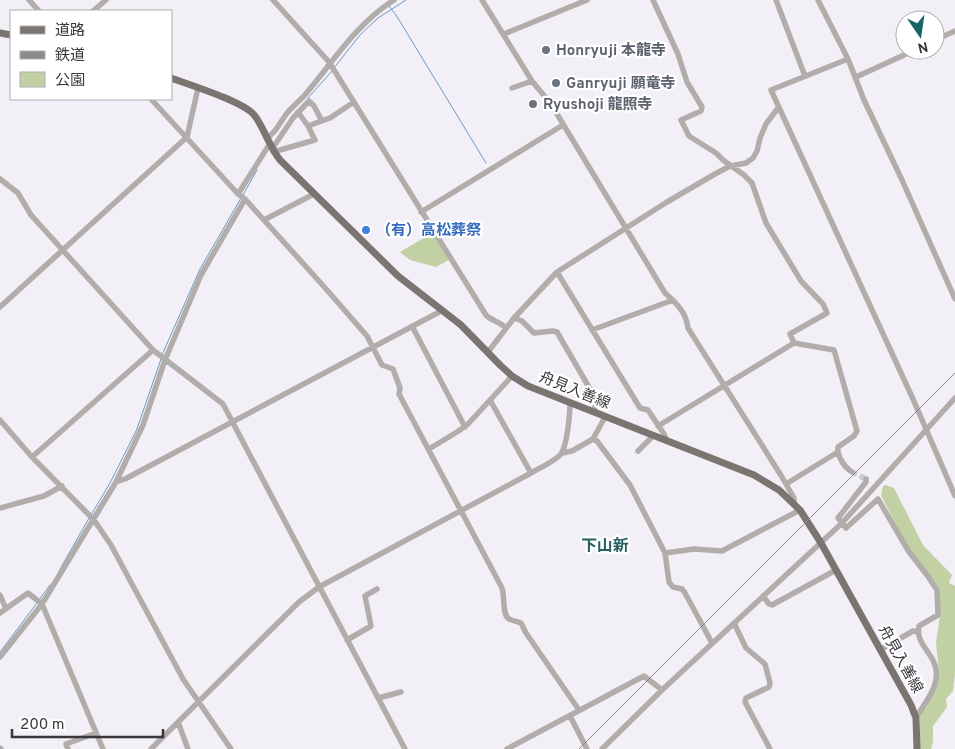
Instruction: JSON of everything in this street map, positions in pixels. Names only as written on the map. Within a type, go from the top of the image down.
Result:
[{"type":"main road","name":"舟見入善線","points":[[172,78],[246,108],[256,118],[270,146],[314,194],[398,276],[461,325],[512,376],[528,386],[754,475],[778,490],[794,504],[800,510],[821,543],[911,705],[916,718],[917,749]]},
{"type":"street","points":[[29,0],[38,10]]},
{"type":"street","points":[[94,10],[106,0]]},
{"type":"street","points":[[273,0],[329,62],[486,315],[490,319],[500,322],[506,328]]},
{"type":"street","points":[[270,146],[273,134],[279,123],[304,96],[329,62],[375,13],[394,0]]},
{"type":"street","points":[[482,0],[532,81],[551,104],[665,293],[687,318],[688,328],[786,484],[794,498],[794,504]]},
{"type":"street","points":[[504,34],[587,0]]},
{"type":"street","points":[[653,0],[678,54],[687,82],[702,107],[701,111],[681,120],[688,136],[716,153],[752,183],[766,223],[801,281],[822,304],[826,313],[790,334],[794,343]]},
{"type":"street","points":[[776,0],[805,76]]},
{"type":"street","points":[[818,0],[848,59],[864,100],[905,185],[955,300]]},
{"type":"street","points":[[848,59],[771,90],[955,496]]},
{"type":"street","points":[[856,77],[895,59]]},
{"type":"street","points":[[512,88],[532,81]]},
{"type":"street","points":[[0,307],[187,137],[198,88]]},
{"type":"street","points":[[152,100],[333,296],[367,336],[382,365],[393,369],[400,388],[399,394],[502,588],[504,612],[509,619],[521,623],[579,710]]},
{"type":"street","points":[[238,194],[270,146],[309,101],[322,121]]},
{"type":"street","points":[[308,126],[330,118],[354,102]]},
{"type":"street","points":[[488,352],[514,318],[557,272],[625,228],[730,166],[746,163],[753,158],[758,151],[760,138],[766,124],[778,108]]},
{"type":"street","points":[[270,146],[316,140],[298,112]]},
{"type":"street","points":[[421,212],[563,125]]},
{"type":"street","points":[[0,179],[18,193],[31,215],[153,350],[223,404],[405,749]]},
{"type":"street","points":[[264,220],[314,194]]},
{"type":"street","points":[[0,657],[42,604],[116,482],[143,425],[165,360],[201,275],[245,199]]},
{"type":"street","points":[[557,272],[640,408],[648,410],[666,441]]},
{"type":"street","points":[[592,330],[673,300]]},
{"type":"street","points":[[116,482],[125,479],[443,310]]},
{"type":"street","points":[[514,318],[522,321],[534,333],[557,332],[598,401],[593,412]]},
{"type":"street","points":[[412,326],[465,427]]},
{"type":"street","points":[[658,426],[794,343],[834,350],[856,431],[854,436],[838,447],[838,452],[847,469],[852,472]]},
{"type":"street","points":[[30,455],[153,350]]},
{"type":"street","points":[[429,449],[465,427],[512,376]]},
{"type":"street","points":[[602,749],[734,622],[841,524],[955,398]]},
{"type":"street","points":[[490,400],[531,473]]},
{"type":"street","points":[[152,749],[299,602],[319,586],[552,461],[562,452],[569,422],[570,403]]},
{"type":"street","points":[[562,452],[572,451],[593,440],[605,417]]},
{"type":"street","points":[[0,420],[30,455],[94,520],[111,545],[171,657],[198,702],[230,749]]},
{"type":"street","points":[[638,451],[653,436]]},
{"type":"street","points":[[593,440],[597,441],[630,485],[665,553],[668,582],[673,587],[682,589],[685,593],[712,643]]},
{"type":"street","points":[[786,484],[838,452]]},
{"type":"street","points":[[866,478],[866,482],[838,518],[841,524],[846,528],[878,499],[909,552],[936,590],[938,615],[919,626],[918,632],[936,664],[935,686],[916,718]]},
{"type":"street","points":[[0,508],[44,496],[62,486]]},
{"type":"street","points":[[665,553],[694,549],[722,551],[800,510]]},
{"type":"street","points":[[763,596],[772,605],[836,570]]},
{"type":"street","points":[[347,640],[371,626],[365,596],[377,589]]},
{"type":"street","points":[[0,613],[28,593],[42,604],[103,749]]},
{"type":"street","points":[[0,595],[6,609]]},
{"type":"street","points":[[734,622],[746,648],[765,664],[770,683],[769,687],[746,698],[746,702],[770,749]]},
{"type":"street","points":[[880,650],[913,632],[918,632]]},
{"type":"street","points":[[507,749],[644,676],[662,690]]},
{"type":"street","points":[[378,698],[400,692]]},
{"type":"street","points":[[570,716],[588,749]]},
{"type":"street","points":[[178,722],[188,749]]},
{"type":"street","points":[[68,749],[66,744],[96,733]]},
{"type":"green space","points":[[432,233],[449,260],[436,267],[410,260],[400,252]]},
{"type":"green space","points":[[886,485],[894,488],[923,545],[952,575],[949,583],[955,586],[955,674],[953,691],[946,699],[947,707],[933,726],[931,749],[920,749],[920,714],[939,673],[936,642],[940,616],[939,588],[910,550],[900,533],[881,495],[883,486]]},
{"type":"waterway","points":[[334,68],[360,35],[378,18],[406,0]]},
{"type":"waterway","points":[[389,6],[486,163]]},
{"type":"waterway","points":[[308,98],[332,71]]},
{"type":"waterway","points":[[243,195],[257,170]]},
{"type":"waterway","points":[[162,355],[200,269],[241,198]]},
{"type":"waterway","points":[[91,515],[110,483],[137,429],[161,359]]},
{"type":"waterway","points":[[59,571],[89,518]]},
{"type":"waterway","points":[[39,600],[50,585]]},
{"type":"waterway","points":[[0,652],[37,603]]},
{"type":"tunnel","points":[[852,472],[866,479]]},
{"type":"railway","points":[[579,749],[955,373]]},
{"type":"place","name":"Honryuji 本龍寺","points":[[546,50]]},
{"type":"place","name":"Ganryuji 願竜寺","points":[[556,83]]},
{"type":"place","name":"Ryushoji 龍照寺","points":[[533,104]]},
{"type":"place","name":"（有）高松葬祭","points":[[366,230]]},
{"type":"district","name":"下山新","points":[[605,545]]}]
